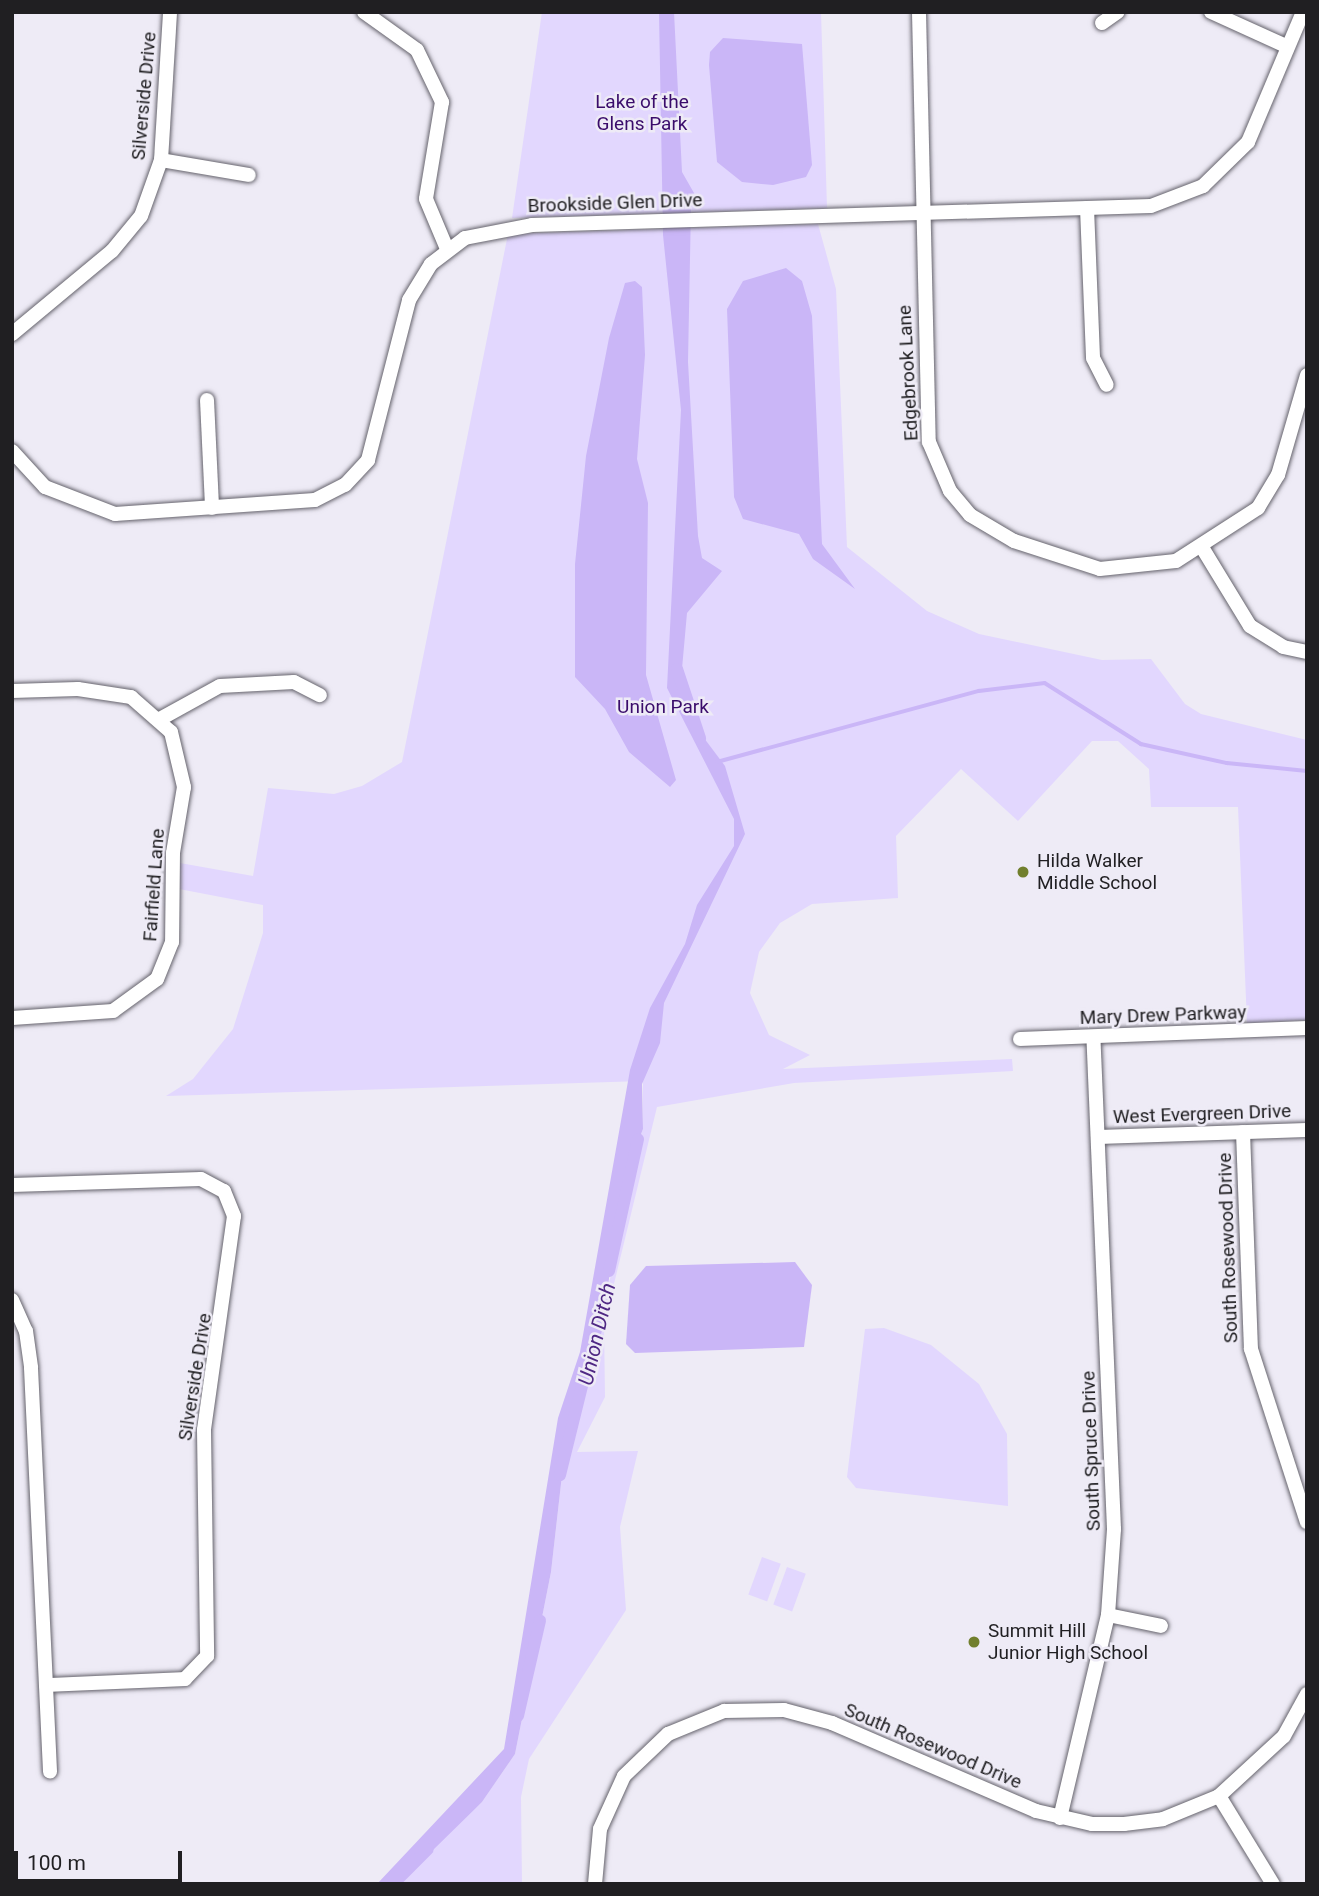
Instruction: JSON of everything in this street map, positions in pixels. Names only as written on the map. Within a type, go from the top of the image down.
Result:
[{"type":"street","name":"Silverside Drive","points":[[12,334],[119,243],[141,216],[161,160],[170,12]]},
{"type":"street","points":[[12,451],[45,487],[92,507],[115,513],[315,500],[357,475],[373,445],[409,300],[447,249],[426,199],[442,102],[416,50],[364,12]]},
{"type":"street","name":"Edgebrook Lane","points":[[919,12],[920,213],[929,442],[950,491],[989,529],[1091,567],[1149,568],[1203,549],[1258,509],[1278,475],[1307,375]]},
{"type":"street","points":[[1102,23],[1118,12]]},
{"type":"street","points":[[1210,12],[1286,46]]},
{"type":"street","name":"Brookside Glen Drive","points":[[447,249],[508,226],[1151,206],[1203,187],[1248,142],[1286,46],[1303,12]]},
{"type":"street","points":[[161,160],[249,175]]},
{"type":"street","points":[[1087,208],[1093,358],[1107,385]]},
{"type":"street","points":[[207,400],[212,508]]},
{"type":"street","points":[[1203,549],[1250,626],[1283,648],[1307,652]]},
{"type":"street","points":[[12,691],[107,690],[131,697],[160,719],[220,686],[294,682],[320,695]]},
{"type":"street","name":"Fairfield Lane","points":[[12,1018],[113,1011],[157,979],[172,942],[182,762],[160,719]]},
{"type":"street","name":"Mary Drew Parkway","points":[[1020,1040],[1307,1028]]},
{"type":"street","name":"South Spruce Drive","points":[[1059,1818],[1108,1615],[1114,1530],[1093,1037]]},
{"type":"street","name":"West Evergreen Drive","points":[[1098,1136],[1307,1130]]},
{"type":"street","name":"South Rosewood Drive","points":[[1243,1132],[1251,1349],[1307,1522]]},
{"type":"street","name":"Silverside Drive","points":[[12,1185],[201,1179],[224,1191],[234,1216],[204,1430],[207,1656],[185,1679],[46,1685]]},
{"type":"street","points":[[12,1300],[29,1349],[50,1772]]},
{"type":"street","points":[[1108,1615],[1161,1626]]},
{"type":"street","name":"South Rosewood Drive","points":[[595,1884],[600,1829],[624,1776],[668,1734],[724,1712],[784,1710],[832,1723],[1059,1818],[1091,1824],[1163,1819],[1219,1796],[1284,1736],[1307,1694]]},
{"type":"street","points":[[1219,1796],[1273,1884]]},
{"type":"green space","name":"Lake of the Glens Park","points":[[542,12],[821,12],[827,208],[512,218]]},
{"type":"green space","name":"Union Park","points":[[818,224],[836,289],[847,547],[927,611],[979,634],[1102,660],[1151,659],[1185,704],[1201,714],[1307,740],[1307,1020],[1247,1023],[1238,807],[1151,807],[1149,769],[1118,741],[1092,741],[1018,821],[961,769],[896,836],[898,898],[812,904],[780,923],[759,952],[750,993],[769,1035],[810,1055],[783,1069],[1012,1059],[1013,1071],[794,1083],[657,1107],[604,1325],[605,1397],[577,1452],[638,1451],[620,1527],[626,1610],[529,1759],[521,1797],[522,1884],[392,1884],[482,1802],[515,1754],[551,1572],[567,1431],[613,1268],[624,1178],[643,1129],[643,1081],[166,1096],[193,1079],[233,1029],[263,933],[263,905],[179,889],[180,863],[253,876],[268,788],[334,794],[362,786],[402,762],[508,234]]},
{"type":"green space","points":[[884,1328],[931,1345],[979,1384],[1007,1434],[1008,1506],[856,1488],[847,1477],[865,1329]]},
{"type":"green space","points":[[762,1557],[781,1564],[767,1601],[748,1595]]},
{"type":"green space","points":[[787,1567],[806,1574],[792,1611],[773,1605]]},
{"type":"shaded area","points":[[659,12],[674,12],[682,172],[698,200],[691,207],[688,362],[698,536],[702,558],[722,571],[687,613],[680,691],[689,718],[725,766],[745,834],[664,1003],[660,1043],[642,1084],[643,1129],[624,1178],[606,1299],[567,1431],[551,1572],[515,1754],[482,1802],[432,1851],[401,1870],[392,1884],[377,1884],[504,1749],[558,1418],[580,1352],[630,1070],[650,1008],[685,944],[697,905],[734,846],[734,819],[667,688],[681,410],[663,235]]},
{"type":"shaded area","points":[[723,38],[802,44],[812,165],[806,177],[773,185],[742,182],[717,162],[709,65],[710,52]]},
{"type":"shaded area","points":[[786,268],[802,281],[812,316],[822,544],[855,589],[813,559],[799,534],[743,519],[734,497],[727,309],[743,281]]},
{"type":"shaded area","points":[[635,281],[642,287],[645,355],[637,459],[648,503],[646,675],[676,780],[670,787],[629,752],[605,709],[575,677],[575,564],[586,456],[609,338],[625,283]]},
{"type":"shaded area","points":[[795,1262],[812,1285],[804,1347],[635,1353],[626,1344],[630,1285],[646,1266]]},
{"type":"waterway","points":[[677,669],[700,738]]},
{"type":"waterway","points":[[717,762],[979,691],[1045,683],[1141,744],[1227,763],[1307,771]]},
{"type":"waterway","name":"Union Ditch","points":[[609,1271],[638,1139]]},
{"type":"waterway","name":"Union Ditch","points":[[560,1475],[606,1289]]},
{"type":"waterway","name":"Union Ditch","points":[[518,1716],[540,1621]]},
{"type":"waterway","name":"Union Ditch","points":[[393,1884],[428,1849]]},
{"type":"place","name":"Hilda Walker Middle School","points":[[1023,872]]},
{"type":"place","name":"Summit Hill Junior High School","points":[[974,1642]]}]
